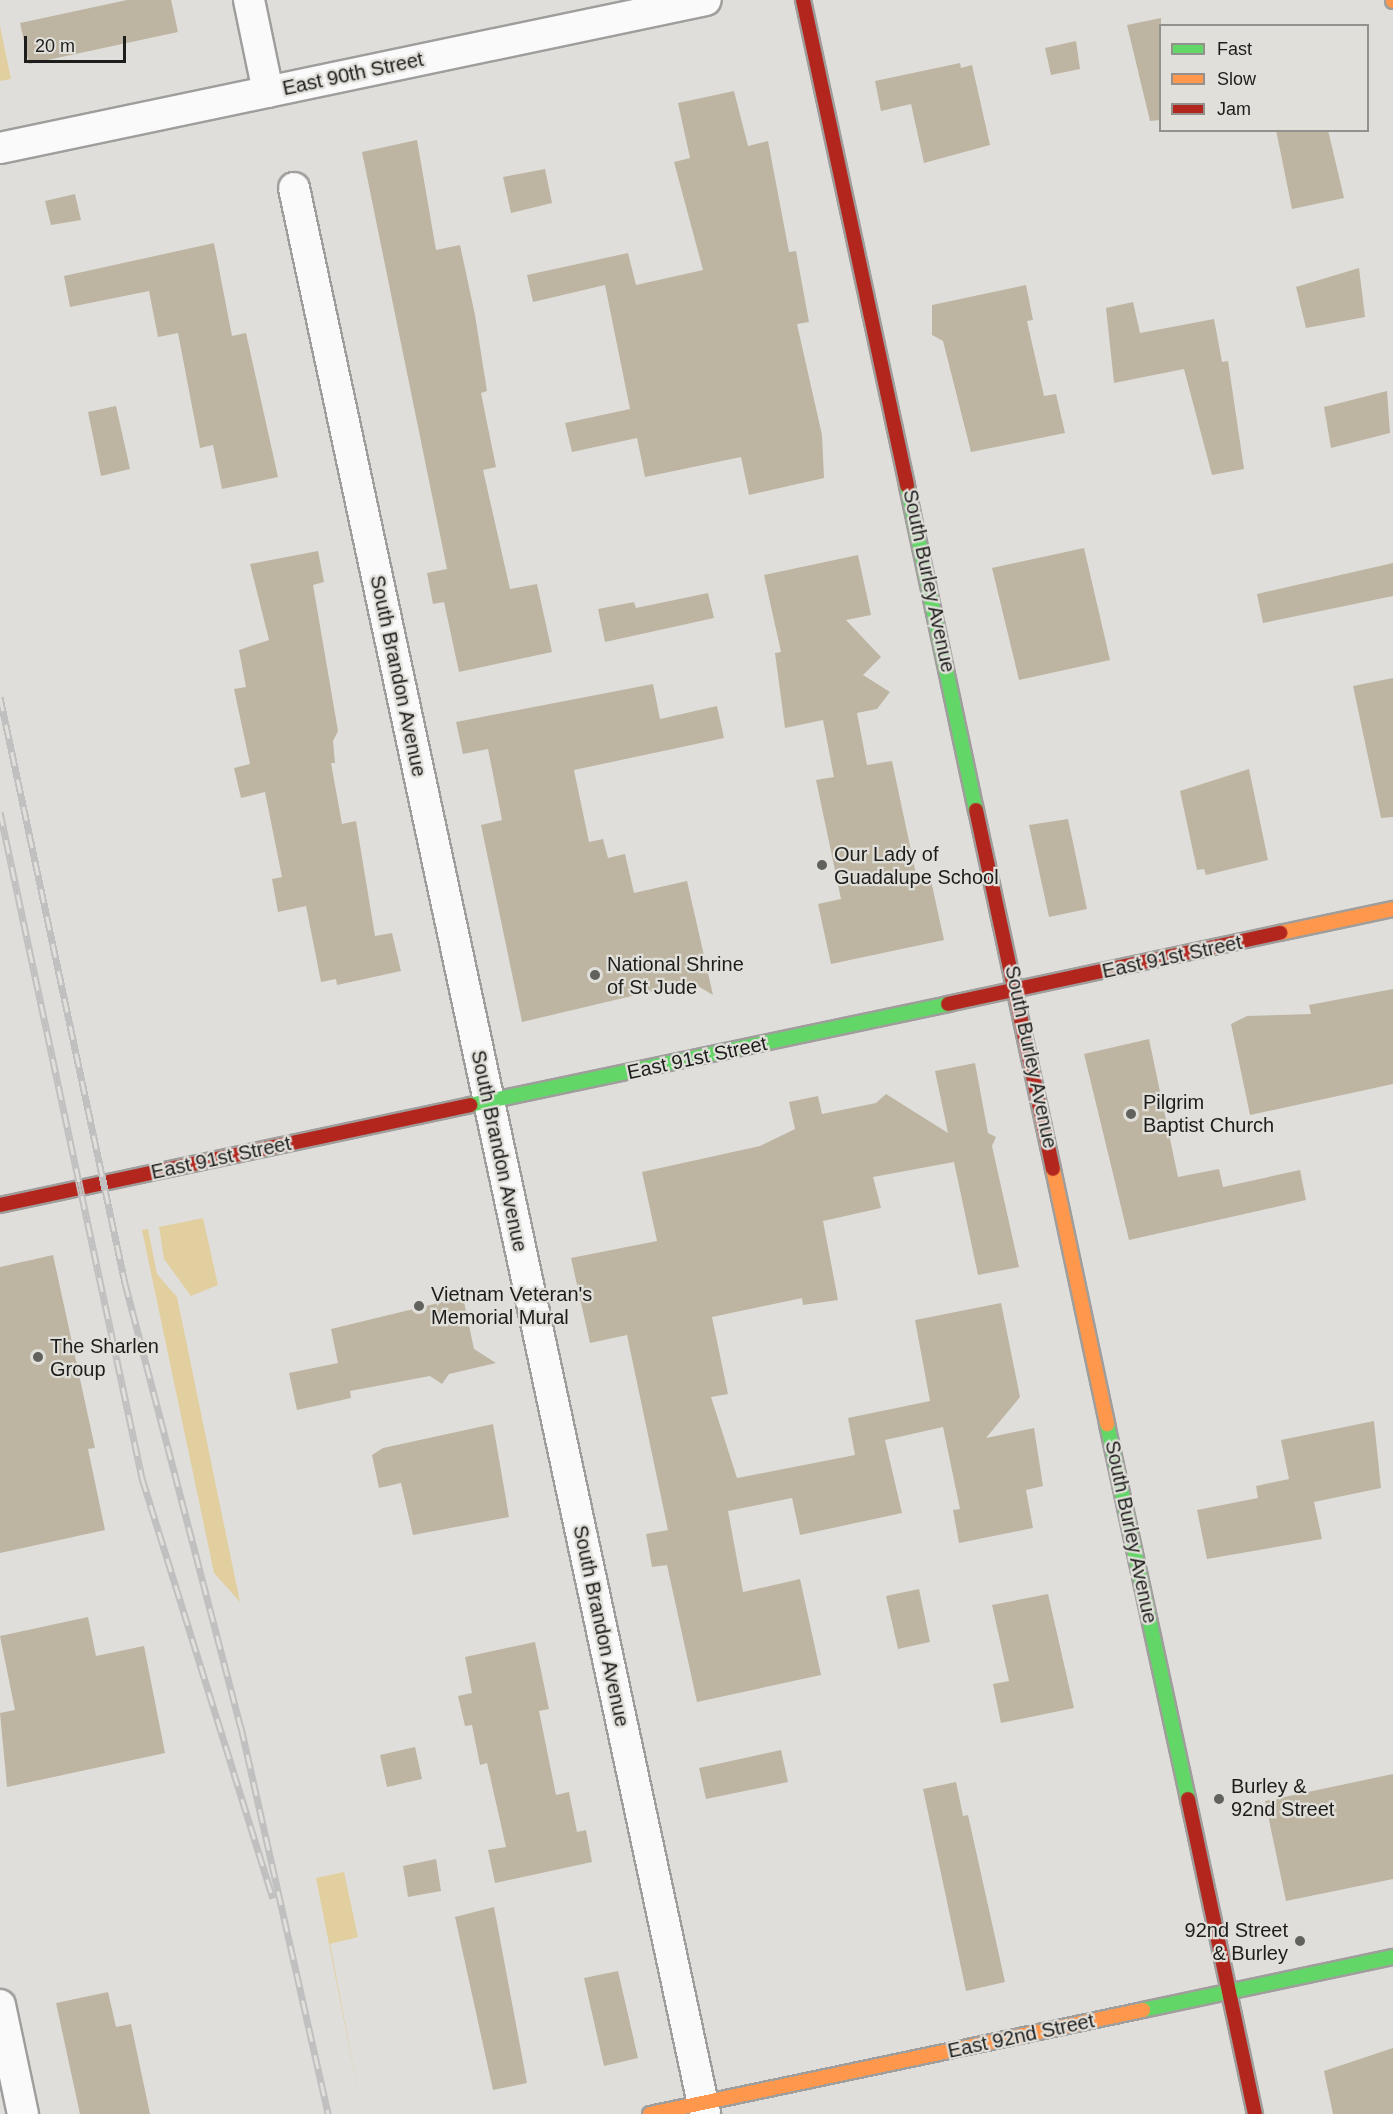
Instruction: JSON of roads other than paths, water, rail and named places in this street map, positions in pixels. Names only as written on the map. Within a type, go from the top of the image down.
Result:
[{"type":"street","points":[[249,0],[268,92]]},
{"type":"street","name":"East 90th Street","points":[[0,148],[706,0]]},
{"type":"street","name":"South Burley Avenue","points":[[803,0],[1017,991],[1255,2114]]},
{"type":"street","name":"South Brandon Avenue","points":[[294,188],[704,2108]]},
{"type":"street","name":"East 91st Street","points":[[0,1205],[1017,991],[1393,909]]},
{"type":"street","name":"East 92nd Street","points":[[650,2114],[704,2108],[1393,1957]]},
{"type":"street","points":[[0,2005],[23,2114]]},
{"type":"railway","points":[[0,697],[125,1283],[241,1727],[328,2114]]},
{"type":"railway","points":[[0,812],[142,1478],[273,1898]]},
{"type":"place","name":"Our Lady of Guadalupe School","points":[[822,865]]},
{"type":"place","name":"National Shrine of St Jude","points":[[595,975]]},
{"type":"place","name":"Pilgrim Baptist Church","points":[[1131,1114]]},
{"type":"place","name":"Vietnam Veteran's Memorial Mural","points":[[419,1306]]},
{"type":"place","name":"The Sharlen Group","points":[[38,1357]]},
{"type":"place","name":"Burley & 92nd Street","points":[[1219,1799]]},
{"type":"place","name":"92nd Street & Burley","points":[[1300,1941]]}]
